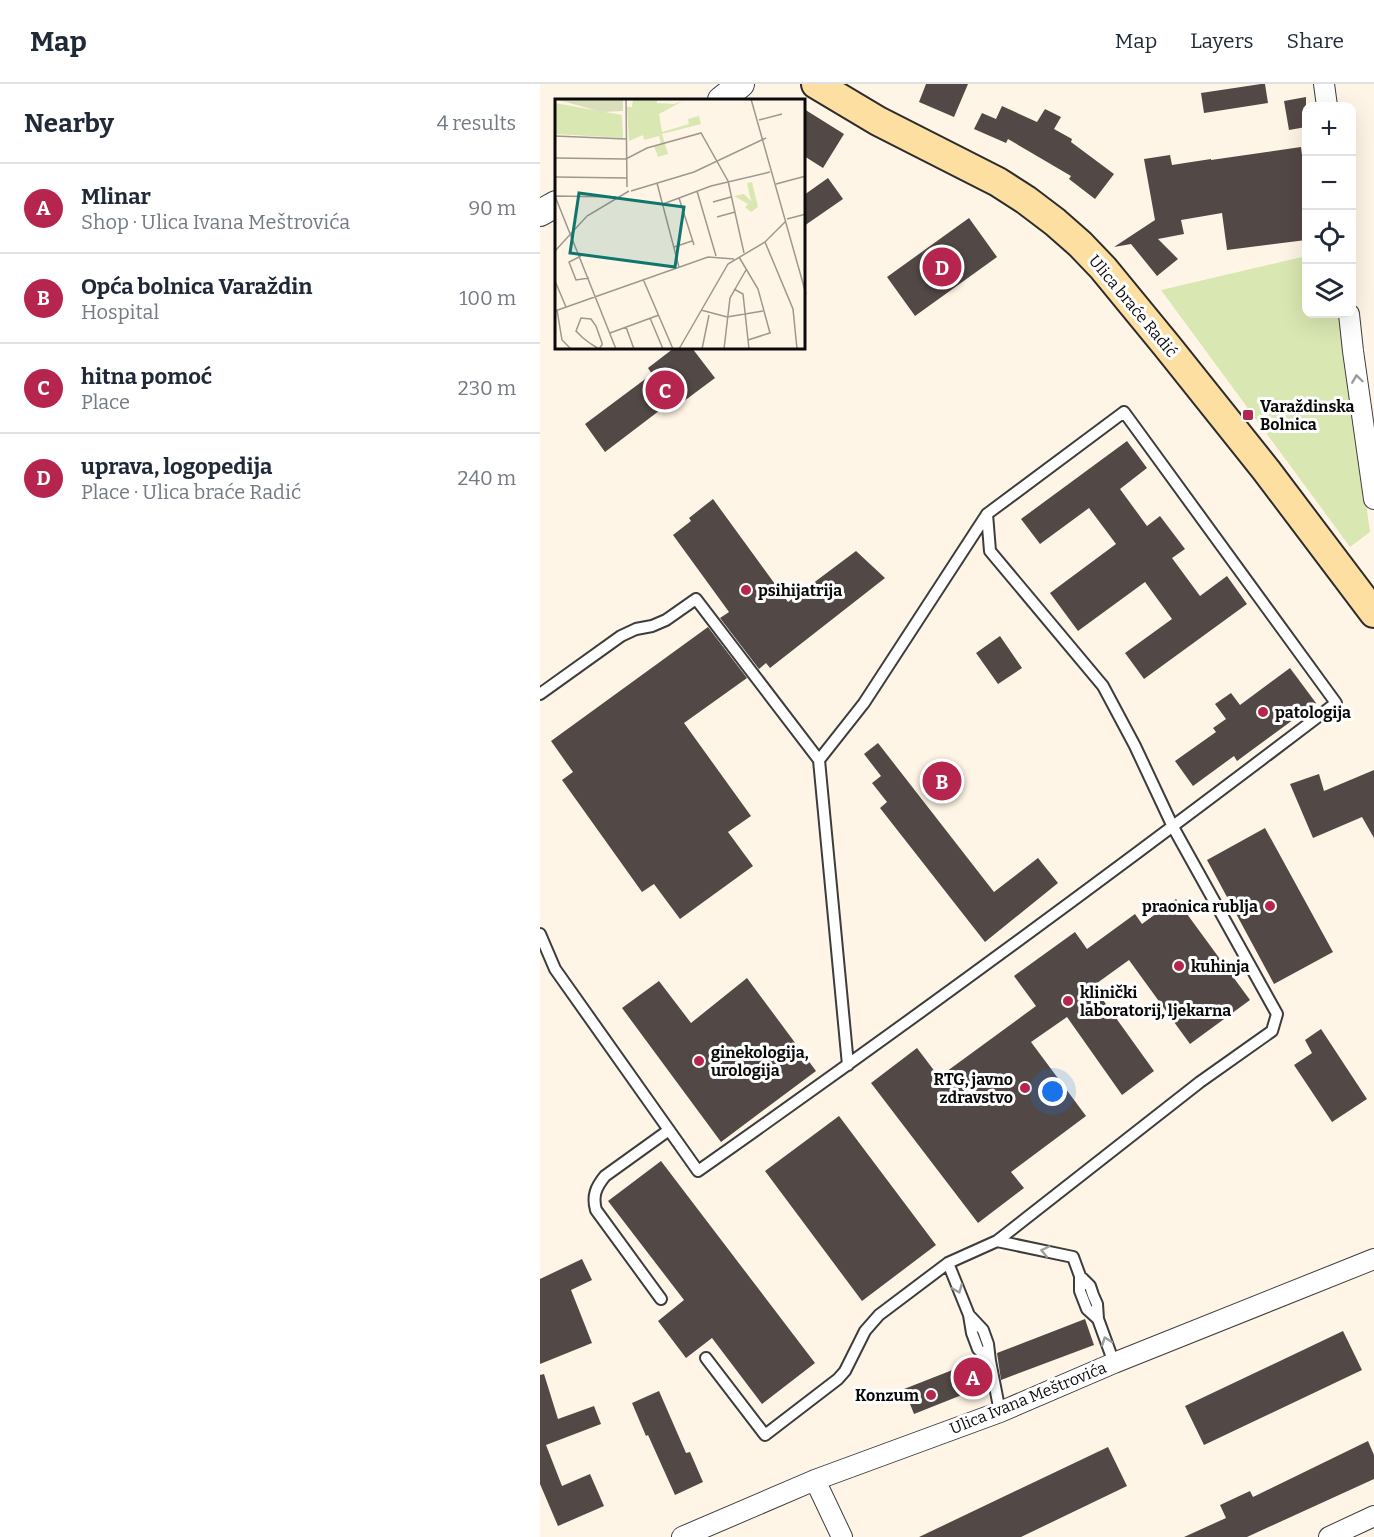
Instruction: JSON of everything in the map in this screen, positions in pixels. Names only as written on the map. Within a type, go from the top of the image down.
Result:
[{"type":"main road","name":"Ulica braće Radić","points":[[816,84],[879,121],[998,182],[1026,200],[1080,243],[1103,268],[1266,470],[1374,613]]},
{"type":"street","points":[[721,99],[741,84]]},
{"type":"street","points":[[1324,84],[1326,102]]},
{"type":"street","points":[[540,213],[555,205]]},
{"type":"street","points":[[1349,318],[1374,500]]},
{"type":"street","name":"Ulica Ivana Meštrovića","points":[[682,1537],[815,1480],[1000,1412],[1114,1363],[1374,1259]]},
{"type":"street","points":[[815,1480],[842,1537]]},
{"type":"street","points":[[1329,1537],[1374,1516]]},
{"type":"lane","points":[[540,934],[555,969],[698,1171],[848,1065],[1173,827],[1336,704],[1124,412],[987,514],[864,703],[819,760]]},
{"type":"lane","points":[[706,1358],[765,1436],[838,1379],[845,1371],[865,1331],[879,1315],[948,1263],[997,1241],[1200,1082],[1272,1031],[1276,1014],[1173,827],[1135,746],[1103,686],[990,551],[987,514]]},
{"type":"lane","points":[[540,694],[621,636],[666,620],[696,598],[819,760],[848,1065]]},
{"type":"lane","points":[[661,1299],[596,1210],[594,1201],[595,1192],[605,1176],[669,1130]]},
{"type":"lane","points":[[997,1241],[1072,1257],[1080,1276],[1090,1286],[1097,1304],[1098,1319],[1114,1363]]},
{"type":"lane","points":[[948,1263],[969,1315],[978,1349],[990,1361],[1000,1412]]},
{"type":"green space","points":[[1302,257],[1302,318],[1340,318],[1370,532],[1350,547],[1161,290]]},
{"type":"building","points":[[926,84],[968,84],[954,117],[919,102]]},
{"type":"building","points":[[1265,84],[1268,103],[1204,113],[1201,93]]},
{"type":"building","points":[[1306,97],[1306,102],[1302,102],[1302,128],[1289,130],[1284,101]]},
{"type":"building","points":[[1002,106],[1037,122],[1045,109],[1061,117],[1054,129],[1072,139],[1071,142],[1114,174],[1095,199],[1069,179],[1071,176],[1008,139],[1006,143],[974,129],[982,113],[996,119]]},
{"type":"building","points":[[806,110],[844,134],[823,168],[806,157]]},
{"type":"building","points":[[1301,147],[1302,241],[1227,250],[1222,213],[1181,220],[1184,234],[1158,239],[1178,259],[1157,276],[1131,244],[1114,247],[1155,220],[1144,159],[1170,155],[1172,165]]},
{"type":"building","points":[[828,178],[843,199],[806,225],[806,194]]},
{"type":"building","points":[[969,218],[997,257],[915,316],[887,277]]},
{"type":"building","points":[[671,350],[694,350],[715,378],[676,407],[672,401],[605,452],[585,424],[652,374],[648,368]]},
{"type":"building","points":[[1127,441],[1147,468],[1120,489],[1147,526],[1160,516],[1185,549],[1172,558],[1200,596],[1227,576],[1247,604],[1144,679],[1125,653],[1172,619],[1145,582],[1078,631],[1050,593],[1116,544],[1089,508],[1040,544],[1021,519]]},
{"type":"building","name":"psihijatrija","points":[[713,499],[788,602],[856,551],[885,578],[770,668],[766,663],[759,669],[720,618],[729,612],[673,535],[691,521],[689,518]]},
{"type":"building","points":[[708,627],[747,678],[684,723],[751,816],[728,832],[753,866],[680,919],[654,884],[642,892],[562,780],[573,772],[551,741]]},
{"type":"building","points":[[1000,636],[1022,668],[998,684],[976,653]]},
{"type":"building","name":"patologija","points":[[1290,668],[1316,703],[1237,761],[1234,756],[1193,786],[1175,761],[1216,732],[1213,728],[1226,719],[1215,704],[1231,693],[1240,705]]},
{"type":"building","points":[[878,743],[994,892],[1038,858],[1058,883],[985,942],[880,808],[887,802],[872,783],[881,776],[864,754]]},
{"type":"building","points":[[1374,770],[1374,838],[1362,817],[1313,838],[1290,784],[1319,774],[1324,791]]},
{"type":"building","name":"praonica rublja","points":[[1265,828],[1333,952],[1274,984],[1207,860]]},
{"type":"building","points":[[1176,899],[1250,1000],[1190,1044],[1129,960],[1093,986],[1154,1071],[1122,1095],[1067,1017],[1031,1042],[1086,1116],[1011,1172],[1024,1188],[978,1223],[871,1083],[917,1048],[939,1077],[1036,1006],[1014,976],[1075,932],[1087,949],[1135,914],[1142,924]]},
{"type":"building","name":"ginekologija, urologija","points":[[747,978],[816,1071],[721,1142],[622,1008],[659,981],[691,1023]]},
{"type":"building","points":[[1321,1029],[1367,1099],[1332,1122],[1294,1065],[1312,1053],[1305,1040]]},
{"type":"building","points":[[839,1116],[936,1245],[862,1301],[765,1171]]},
{"type":"building","points":[[661,1161],[815,1363],[762,1404],[712,1338],[686,1358],[658,1321],[684,1300],[608,1201]]},
{"type":"building","points":[[582,1259],[592,1280],[571,1290],[592,1343],[540,1364],[540,1279]]},
{"type":"building","points":[[1085,1319],[1094,1345],[1001,1380],[997,1353]]},
{"type":"building","points":[[1343,1331],[1362,1370],[1204,1445],[1185,1406]]},
{"type":"building","points":[[978,1360],[983,1365],[987,1385],[914,1414],[904,1389]]},
{"type":"building","points":[[544,1374],[558,1419],[594,1406],[601,1424],[546,1445],[562,1486],[590,1474],[604,1506],[558,1526],[540,1484],[540,1375]]},
{"type":"building","points":[[659,1391],[686,1453],[690,1452],[703,1482],[675,1495],[632,1403]]},
{"type":"building","points":[[1368,1441],[1374,1455],[1374,1479],[1247,1537],[1184,1537],[1226,1518],[1220,1505],[1250,1491],[1253,1497]]},
{"type":"building","points":[[1108,1447],[1127,1486],[1021,1537],[919,1537]]},
{"type":"place","name":"uprava, logopedija","points":[[942,267]]},
{"type":"place","name":"hitna pomoć","points":[[665,390]]},
{"type":"place","name":"Varaždinska Bolnica","points":[[1248,415]]},
{"type":"place","name":"psihijatrija","points":[[746,590]]},
{"type":"place","name":"patologija","points":[[1263,712]]},
{"type":"place","name":"Opća bolnica Varaždin","points":[[942,781]]},
{"type":"place","name":"praonica rublja","points":[[1270,906]]},
{"type":"place","name":"kuhinja","points":[[1179,966]]},
{"type":"place","name":"klinički laboratorij, ljekarna","points":[[1068,1001]]},
{"type":"place","name":"ginekologija, urologija","points":[[699,1061]]},
{"type":"place","name":"RTG, javno zdravstvo","points":[[1025,1088]]},
{"type":"place","name":"Mlinar","points":[[973,1377]]},
{"type":"place","name":"Konzum","points":[[931,1395]]}]
